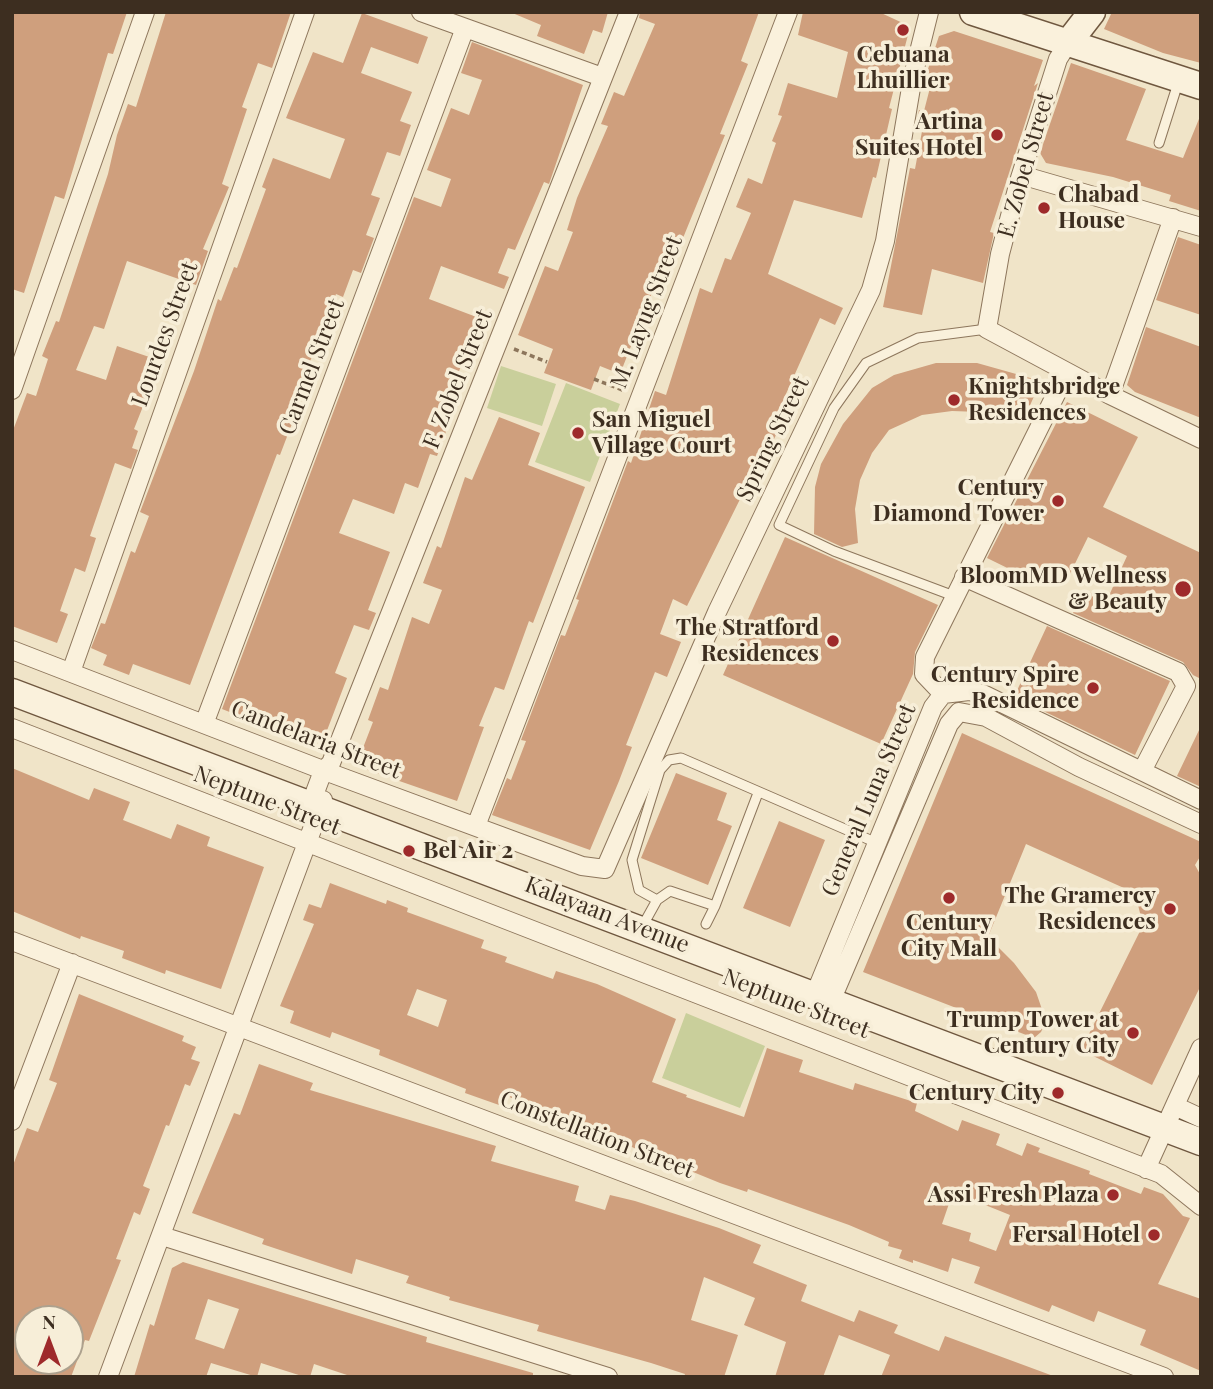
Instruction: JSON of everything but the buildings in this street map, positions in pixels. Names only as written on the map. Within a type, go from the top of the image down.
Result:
[{"type":"main road","points":[[973,12],[1190,82]]},
{"type":"main road","name":"E. Zobel Street","points":[[1068,43],[1092,12]]},
{"type":"main road","name":"Kalayaan Avenue","points":[[12,692],[823,997],[1170,1116],[1201,1142]]},
{"type":"street","points":[[12,390],[145,12]]},
{"type":"street","name":"Lourdes Street","points":[[71,672],[305,12]]},
{"type":"street","points":[[421,12],[602,77]]},
{"type":"street","name":"F. Zobel Street","points":[[108,1377],[305,843],[329,769],[629,12]]},
{"type":"street","name":"M. Layug Street","points":[[476,826],[788,12]]},
{"type":"street","name":"Spring Street","points":[[605,869],[717,611],[871,290],[885,241],[913,76],[929,12]]},
{"type":"street","name":"Carmel Street","points":[[204,723],[465,29]]},
{"type":"street","name":"E. Zobel Street","points":[[987,329],[1000,254],[1021,175],[1058,59],[1068,43]]},
{"type":"street","points":[[1021,175],[1201,227]]},
{"type":"street","points":[[1110,395],[1173,218]]},
{"type":"street","points":[[987,329],[1110,395],[1201,439]]},
{"type":"street","points":[[943,694],[924,674],[925,657],[954,596],[1012,488],[1067,372]]},
{"type":"street","points":[[964,577],[1178,672],[1186,687],[1142,771]]},
{"type":"street","name":"Candelaria Street","points":[[12,649],[582,866],[605,869]]},
{"type":"street","name":"General Luna Street","points":[[823,997],[877,843],[933,707],[943,694],[969,691],[983,694],[1177,788],[1200,796]]},
{"type":"street","name":"General Luna Street","points":[[823,997],[895,850],[948,723],[954,715],[964,711],[986,717],[1079,767],[1201,824]]},
{"type":"street","name":"Neptune Street","points":[[12,728],[848,1050],[1161,1174],[1201,1206]]},
{"type":"street","points":[[1168,808],[1177,788]]},
{"type":"street","points":[[877,843],[895,850]]},
{"type":"street","name":"Constellation Street","points":[[12,941],[239,1024],[1164,1377]]},
{"type":"street","points":[[12,1121],[72,963]]},
{"type":"street","points":[[1146,1169],[1201,1048]]},
{"type":"street","name":"Kalayaan Avenue","points":[[1170,1116],[1201,1118]]},
{"type":"street","points":[[162,1236],[608,1377]]},
{"type":"lane","points":[[1159,143],[1190,82]]},
{"type":"lane","points":[[954,596],[834,551],[779,524],[834,408],[866,363],[918,338],[987,329]]},
{"type":"lane","points":[[657,900],[639,890],[632,860],[660,770],[669,760],[681,758],[877,843]]},
{"type":"lane","points":[[706,924],[758,793]]},
{"type":"lane","points":[[642,928],[657,900],[670,891],[715,906]]},
{"type":"path","points":[[499,343],[547,362]]},
{"type":"path","points":[[594,379],[641,397]]},
{"type":"green space","points":[[501,366],[556,384],[542,426],[487,408]]},
{"type":"green space","name":"San Miguel Village Court","points":[[566,383],[620,404],[590,482],[535,462]]},
{"type":"green space","points":[[686,1013],[765,1046],[740,1108],[662,1078]]},
{"type":"place","name":"Cebuana Lhuillier","points":[[903,30]]},
{"type":"place","name":"Artina Suites Hotel","points":[[997,135]]},
{"type":"place","name":"Chabad House","points":[[1044,208]]},
{"type":"place","name":"Knightsbridge Residences","points":[[954,400]]},
{"type":"place","name":"San Miguel Village Court","points":[[578,433]]},
{"type":"place","name":"Century Diamond Tower","points":[[1058,501]]},
{"type":"place","name":"BloomMD Wellness & Beauty","points":[[1183,589]]},
{"type":"place","name":"The Stratford Residences","points":[[833,641]]},
{"type":"place","name":"Century Spire Residence","points":[[1093,688]]},
{"type":"place","name":"Bel Air 2","points":[[409,851]]},
{"type":"place","name":"Century City Mall","points":[[949,898]]},
{"type":"place","name":"The Gramercy Residences","points":[[1170,909]]},
{"type":"place","name":"Trump Tower at Century City","points":[[1133,1033]]},
{"type":"place","name":"Century City","points":[[1058,1093]]},
{"type":"place","name":"Assi Fresh Plaza","points":[[1113,1195]]},
{"type":"place","name":"Fersal Hotel","points":[[1154,1235]]}]
